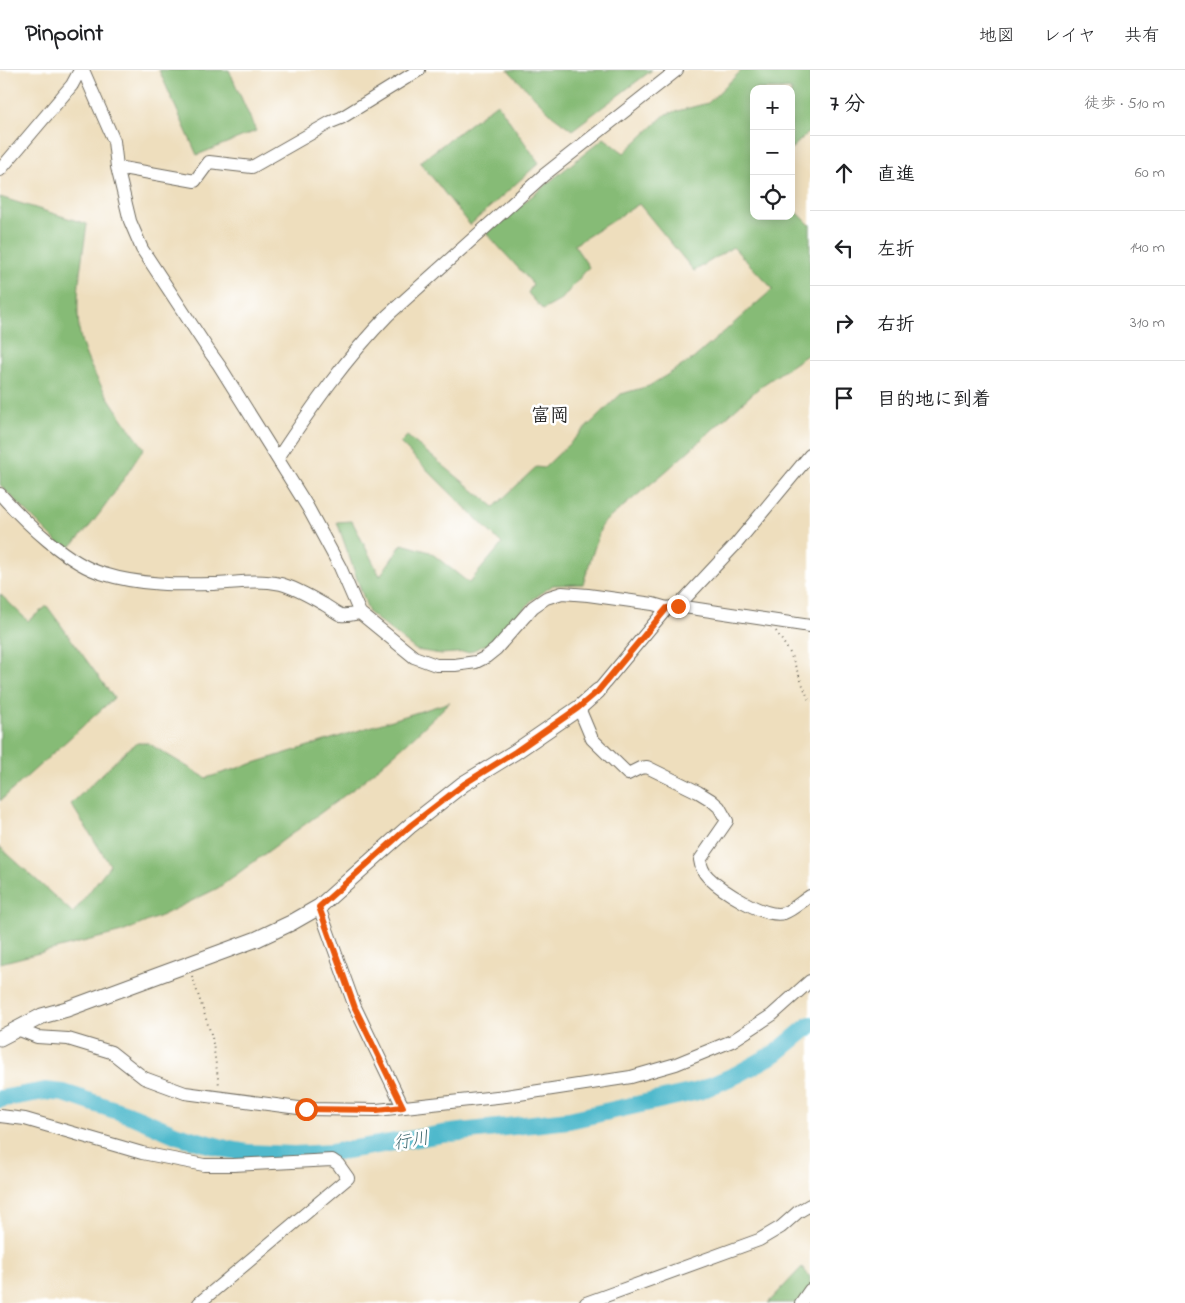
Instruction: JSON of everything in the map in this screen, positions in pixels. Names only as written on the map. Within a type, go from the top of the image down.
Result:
[{"type":"street","points":[[81,70],[114,141],[117,168],[130,221],[142,248],[219,365],[307,506],[340,567],[360,613],[414,657],[436,665],[455,666],[476,662],[496,650],[533,607],[554,595],[572,593],[810,626]]},
{"type":"street","points":[[0,170],[72,85],[81,70]]},
{"type":"street","points":[[117,168],[194,181],[209,162],[252,167],[341,118],[418,70]]},
{"type":"street","points":[[278,458],[332,380],[388,315],[544,175],[677,70]]},
{"type":"street","points":[[0,1038],[42,1016],[257,939],[319,907],[411,825],[448,796],[578,708],[598,691],[672,607],[736,544],[810,455]]},
{"type":"street","points":[[0,494],[21,518],[51,543],[82,565],[103,574],[130,580],[165,584],[213,584],[246,580],[281,584],[306,594],[341,615],[360,613]]},
{"type":"street","points":[[578,708],[592,739],[628,774],[647,767],[698,792],[719,806],[727,821],[700,860],[701,866],[708,877],[720,888],[738,899],[771,913],[783,913],[810,896]]},
{"type":"street","points":[[319,907],[355,1008],[403,1107]]},
{"type":"street","points":[[17,1029],[37,1038],[68,1039],[111,1052],[144,1078],[185,1093],[306,1109],[377,1110],[506,1096],[631,1077],[676,1064],[732,1041],[772,1015],[810,981]]},
{"type":"street","points":[[0,1116],[25,1119],[142,1153],[204,1165],[249,1165],[332,1160],[338,1164],[348,1178],[198,1303]]},
{"type":"street","points":[[586,1303],[760,1240],[810,1205]]},
{"type":"street","points":[[801,1303],[810,1290]]},
{"type":"path","points":[[770,620],[790,653],[810,703]]},
{"type":"path","points":[[188,964],[212,1038],[220,1098]]},
{"type":"green space","points":[[159,70],[229,70],[256,131],[197,155]]},
{"type":"green space","points":[[508,70],[652,70],[572,130],[552,115]]},
{"type":"green space","points":[[742,70],[810,70],[810,131],[795,145],[795,85],[750,85],[750,220],[795,220],[795,210],[810,225],[810,353],[761,386],[664,473],[602,524],[583,584],[553,585],[532,600],[494,641],[469,652],[441,654],[416,650],[369,613],[337,522],[352,521],[380,576],[402,544],[430,552],[469,583],[502,544],[400,443],[407,436],[494,507],[536,467],[544,468],[621,394],[649,386],[693,359],[773,289],[733,247],[694,271],[639,204],[574,245],[589,267],[561,300],[543,310],[528,293],[533,284],[486,233],[604,138],[624,153],[666,114],[708,103]]},
{"type":"green space","points":[[497,103],[539,163],[470,225],[420,162]]},
{"type":"green space","points":[[0,197],[87,224],[78,293],[80,335],[97,379],[144,448],[99,514],[79,539],[68,549],[63,548],[0,485]]},
{"type":"green space","points":[[0,594],[28,621],[47,606],[114,698],[0,801]]},
{"type":"green space","points":[[450,702],[360,784],[218,888],[163,915],[122,932],[0,963],[0,847],[73,913],[110,865],[71,804],[128,749],[138,743],[148,743],[206,778]]},
{"type":"green space","points":[[802,1267],[810,1277],[810,1303],[768,1303]]},
{"type":"waterway","name":"行川","points":[[0,1099],[45,1091],[64,1093],[133,1116],[177,1135],[226,1149],[248,1153],[294,1155],[330,1153],[442,1134],[569,1120],[699,1091],[738,1074],[776,1053],[810,1025]]},
{"type":"district","name":"富岡","points":[[550,414]]},
{"type":"route","points":[[306,1109],[377,1110],[403,1107],[355,1008],[319,907],[411,825],[464,784],[515,752],[578,708],[598,691],[667,608],[678,606]]}]
